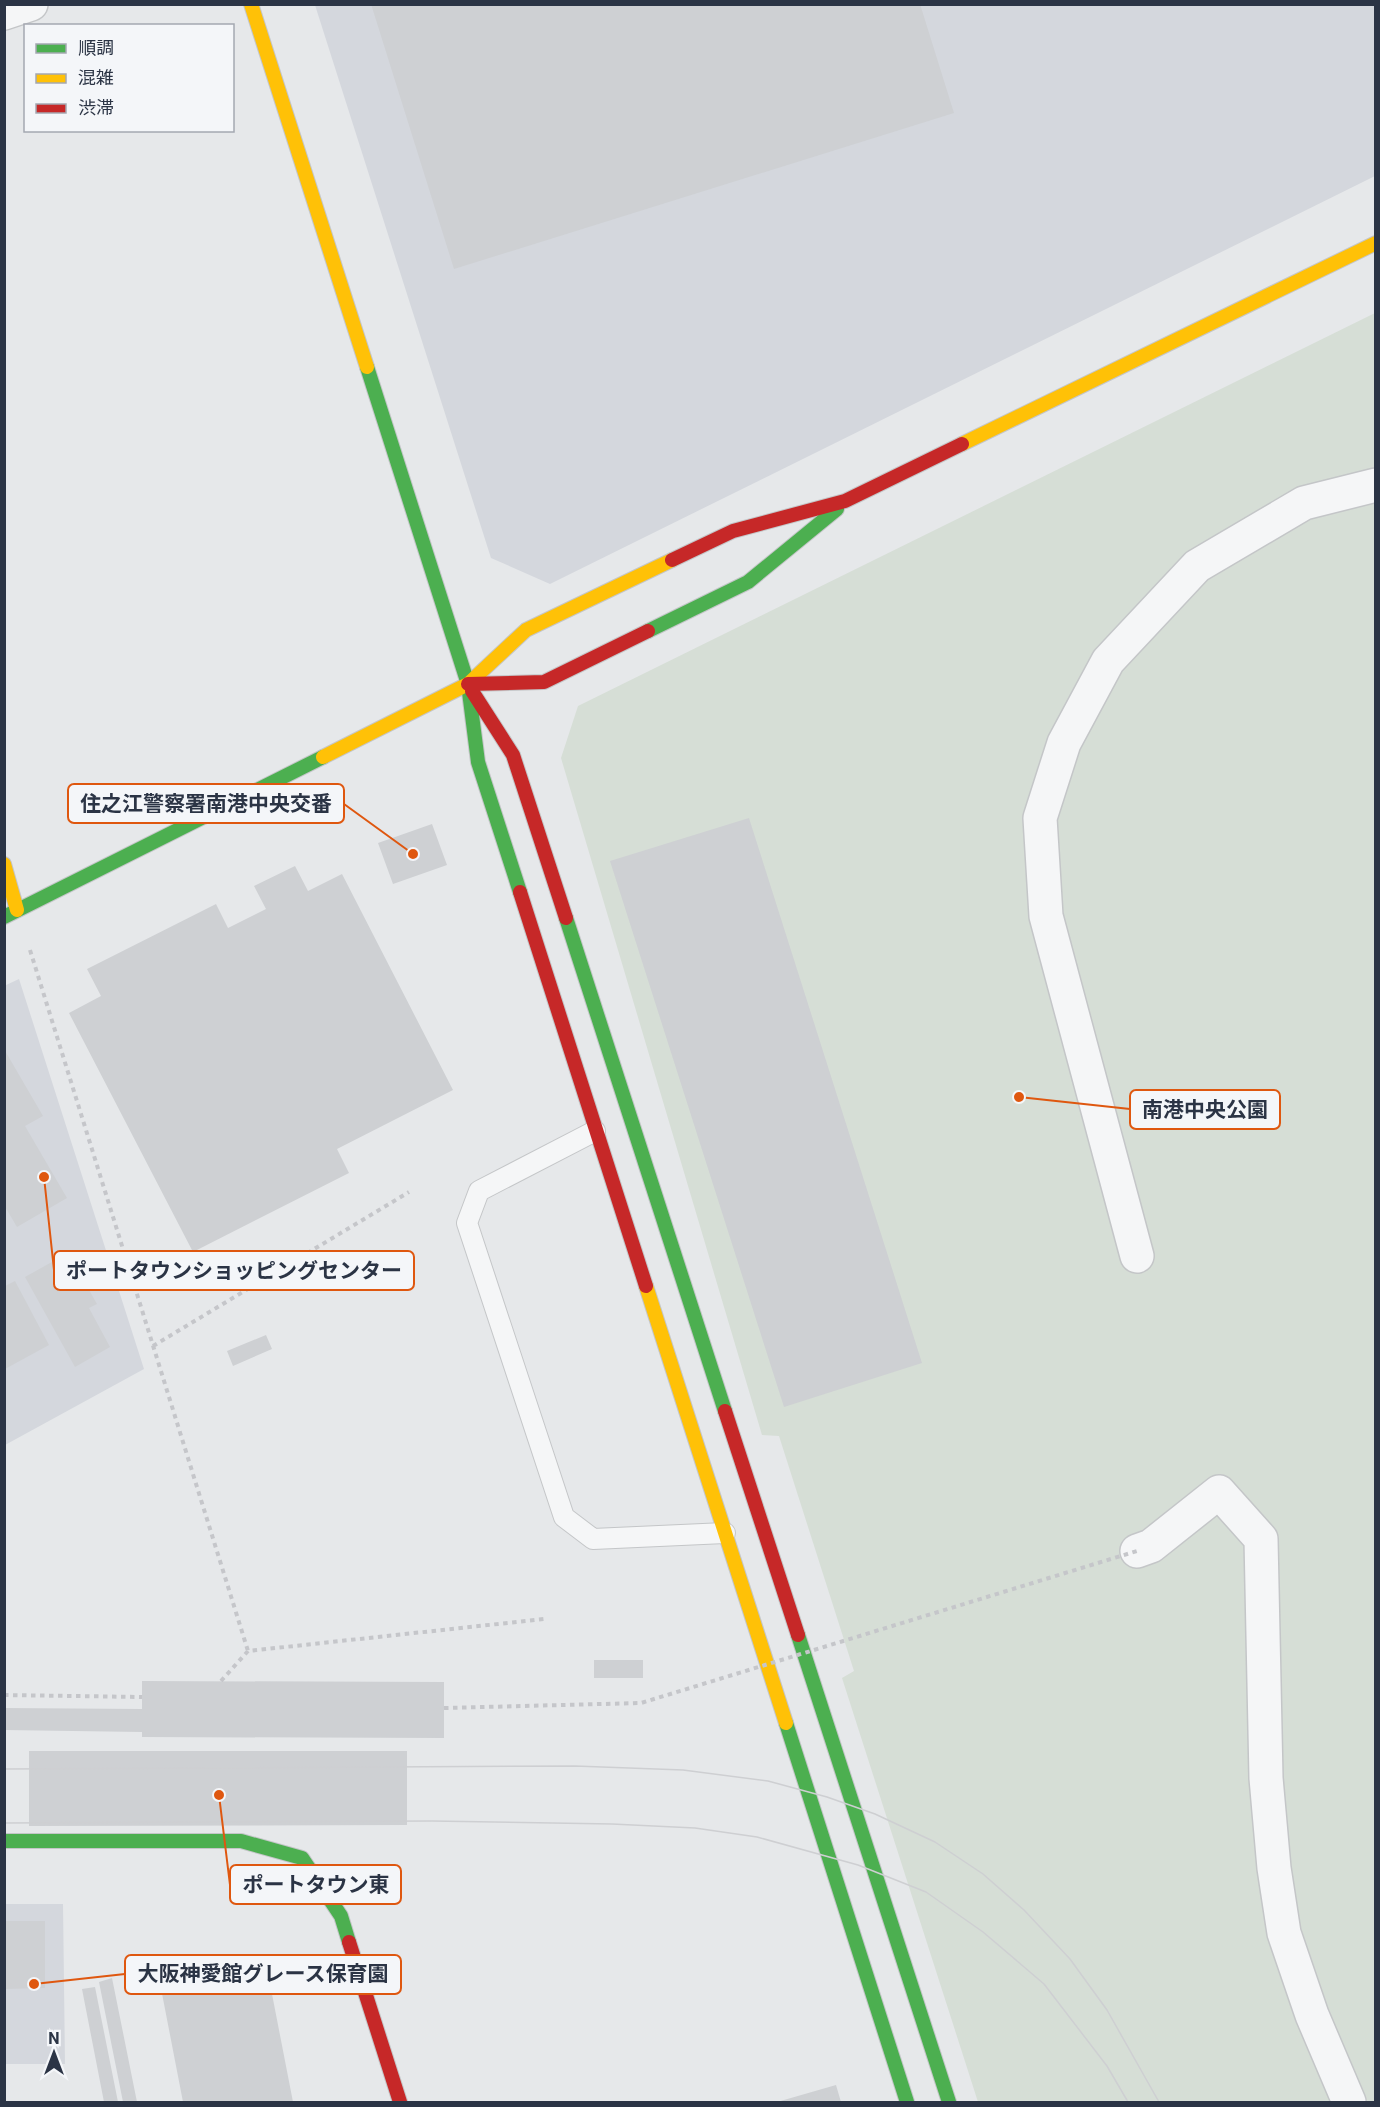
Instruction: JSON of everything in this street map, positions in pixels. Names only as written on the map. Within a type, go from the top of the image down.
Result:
[{"type":"street","points":[[4,13],[30,4]]},
{"type":"street","points":[[251,4],[468,684],[477,762],[908,2103]]},
{"type":"street","points":[[4,864],[11,913],[468,684],[526,630],[733,531],[845,501],[1376,243]]},
{"type":"street","points":[[1137,1256],[1046,916],[1040,818],[1064,743],[1108,661],[1197,566],[1304,503],[1376,485]]},
{"type":"street","points":[[468,684],[544,682],[748,582],[845,501]]},
{"type":"street","points":[[468,684],[513,755],[949,2103]]},
{"type":"street","points":[[1137,1551],[1151,1546],[1219,1492],[1261,1539],[1266,1778],[1275,1879],[1284,1933],[1312,2015],[1349,2103]]},
{"type":"street","points":[[4,1841],[241,1841],[302,1858],[341,1916],[400,2103]]},
{"type":"lane","points":[[595,1131],[479,1191],[467,1223],[564,1517],[593,1539],[725,1533]]},
{"type":"path","points":[[30,950],[248,1652]]},
{"type":"path","points":[[153,1346],[409,1192]]},
{"type":"path","points":[[444,1708],[641,1703],[1137,1551]]},
{"type":"path","points":[[221,1681],[248,1652],[544,1619]]},
{"type":"path","points":[[4,1695],[142,1697]]},
{"type":"shaded area","points":[[315,5],[1375,5],[1375,176],[550,584],[491,558]]},
{"type":"shaded area","points":[[1375,313],[1375,2102],[978,2102],[842,1678],[854,1671],[779,1436],[762,1435],[561,758],[578,706]]},
{"type":"shaded area","points":[[19,979],[144,1369],[5,1445],[4,986]]},
{"type":"shaded area","points":[[4,1904],[63,1904],[65,2064],[5,2064]]},
{"type":"building","points":[[371,4],[920,4],[954,113],[454,269]]},
{"type":"building","points":[[749,818],[922,1363],[784,1407],[610,861]]},
{"type":"building","points":[[432,824],[447,865],[393,884],[378,843]]},
{"type":"building","points":[[295,866],[308,891],[342,874],[453,1090],[337,1149],[349,1173],[193,1252],[69,1013],[101,996],[87,969],[216,904],[228,928],[266,909],[254,886]]},
{"type":"building","points":[[4,1049],[43,1116],[25,1126],[67,1198],[17,1227],[4,1205]]},
{"type":"building","points":[[68,1253],[97,1304],[89,1308],[110,1347],[75,1367],[25,1277]]},
{"type":"building","points":[[15,1281],[49,1345],[5,1369],[5,1286]]},
{"type":"building","points":[[266,1335],[272,1349],[233,1366],[227,1351]]},
{"type":"building","points":[[594,1660],[643,1660],[643,1678],[594,1678]]},
{"type":"building","points":[[142,1681],[444,1682],[444,1738],[142,1737],[142,1732],[4,1730],[4,1708],[142,1709]]},
{"type":"building","points":[[29,1751],[407,1751],[407,1825],[29,1826]]},
{"type":"building","points":[[4,1921],[45,1921],[45,1988],[4,1989]]},
{"type":"building","points":[[265,1958],[293,2102],[183,2102],[159,1978]]},
{"type":"building","points":[[112,1978],[137,2102],[123,2102],[99,1982]]},
{"type":"building","points":[[95,1987],[118,2102],[104,2102],[82,1989]]},
{"type":"building","points":[[836,2085],[841,2102],[777,2102]]},
{"type":"tram line","points":[[4,1769],[575,1766],[683,1770],[768,1781],[827,1797],[875,1814],[935,1842],[983,1874],[1024,1910],[1070,1959],[1107,2010],[1159,2102]]},
{"type":"tram line","points":[[4,1823],[432,1821],[612,1824],[695,1828],[757,1837],[858,1865],[926,1892],[983,1932],[1044,1984],[1107,2066],[1128,2102]]},
{"type":"traffic: fast","points":[[367,367],[468,684],[478,762],[520,892]]},
{"type":"traffic: fast","points":[[648,631],[748,582],[837,509]]},
{"type":"traffic: fast","points":[[4,917],[323,757]]},
{"type":"traffic: fast","points":[[566,918],[725,1411]]},
{"type":"traffic: fast","points":[[798,1635],[949,2102]]},
{"type":"traffic: fast","points":[[786,1723],[907,2102]]},
{"type":"traffic: fast","points":[[4,1841],[241,1841],[302,1858],[341,1916],[349,1942]]},
{"type":"traffic: slow","points":[[251,4],[367,367]]},
{"type":"traffic: slow","points":[[962,444],[1376,243]]},
{"type":"traffic: slow","points":[[323,757],[468,684],[526,630],[672,560]]},
{"type":"traffic: slow","points":[[4,864],[17,910]]},
{"type":"traffic: slow","points":[[646,1286],[786,1723]]},
{"type":"traffic: jam","points":[[672,560],[733,531],[845,501],[962,444]]},
{"type":"traffic: jam","points":[[468,684],[544,682],[648,631]]},
{"type":"traffic: jam","points":[[472,691],[513,755],[566,918]]},
{"type":"traffic: jam","points":[[520,892],[646,1286]]},
{"type":"traffic: jam","points":[[725,1411],[798,1635]]},
{"type":"traffic: jam","points":[[349,1942],[400,2102]]},
{"type":"place","name":"住之江警察署南港中央交番","points":[[413,854]]},
{"type":"place","name":"南港中央公園","points":[[1019,1097]]},
{"type":"place","name":"ポートタウンショッピングセンター","points":[[44,1177]]},
{"type":"place","name":"ポートタウン東","points":[[219,1795]]},
{"type":"place","name":"大阪神愛館グレース保育園","points":[[34,1984]]}]
